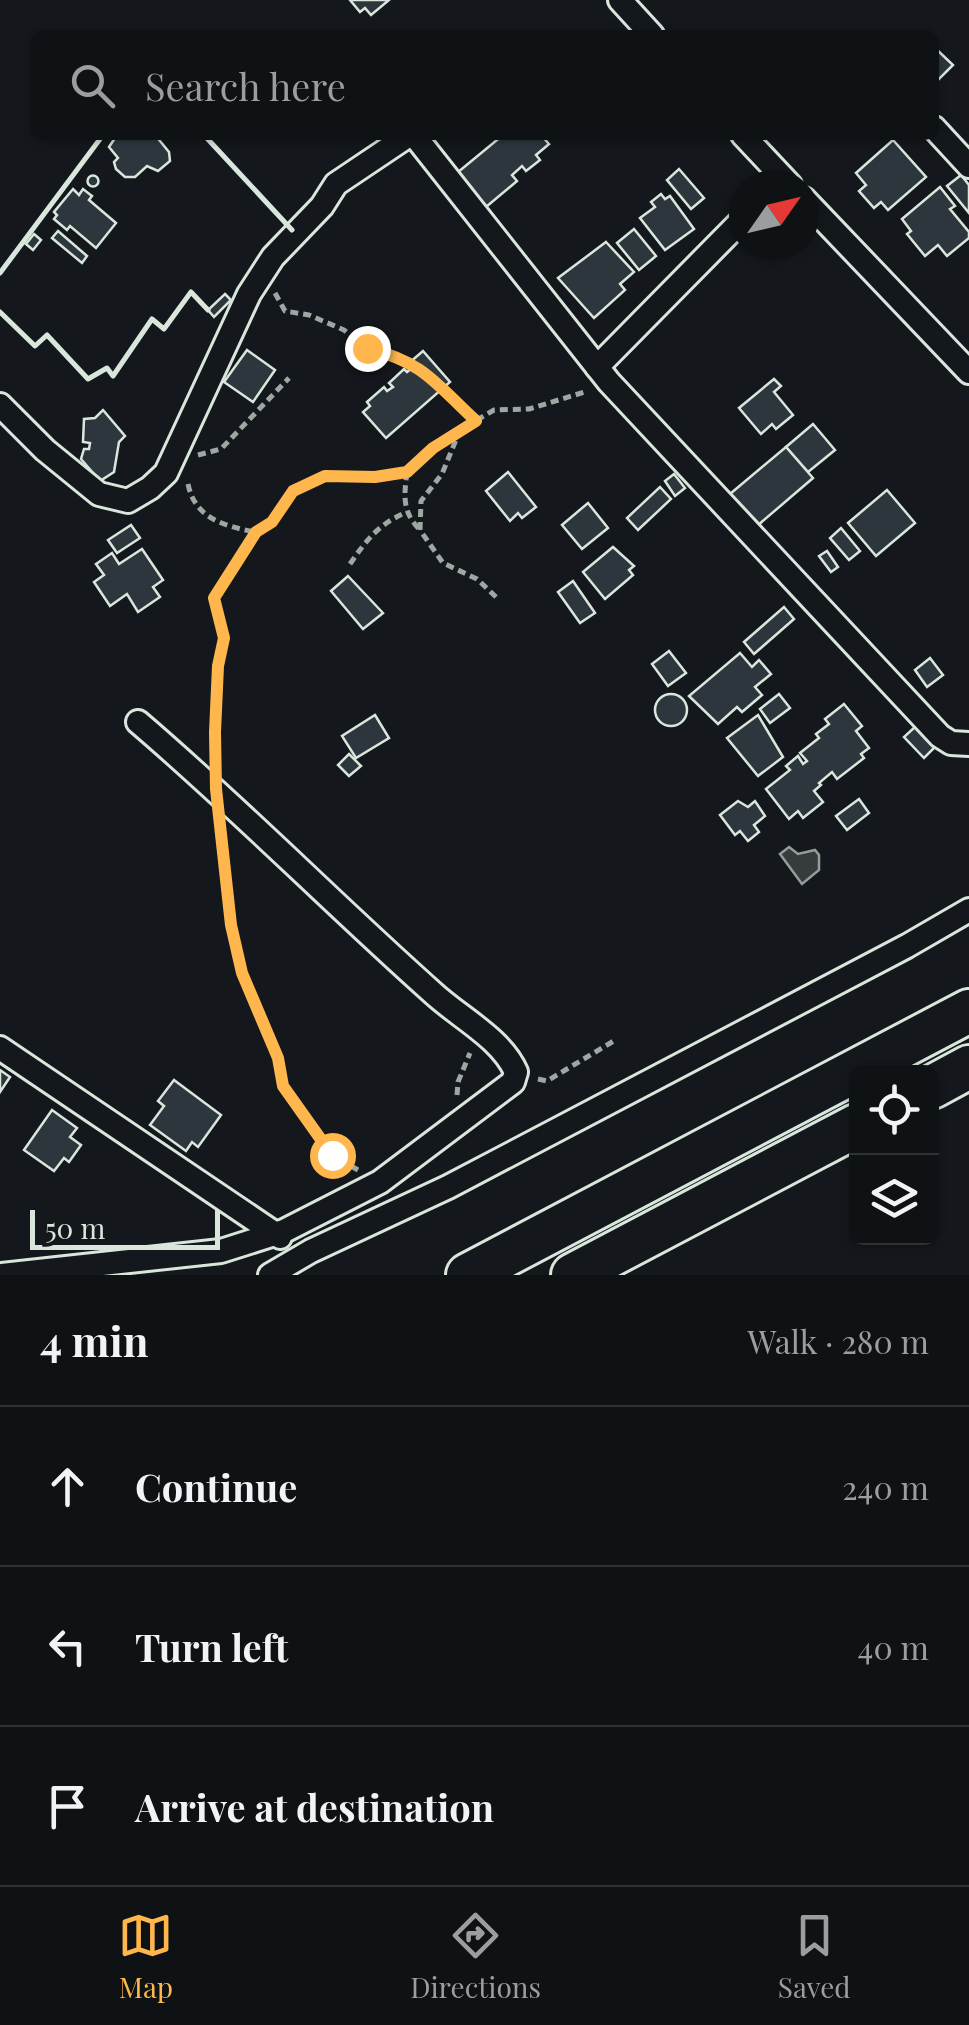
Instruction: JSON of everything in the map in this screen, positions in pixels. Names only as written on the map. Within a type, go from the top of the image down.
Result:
[{"type":"highway","points":[[468,1275],[969,1011]]},
{"type":"highway","points":[[939,1083],[969,1067]]},
{"type":"highway","points":[[573,1275],[849,1130]]},
{"type":"street","points":[[620,0],[647,30]]},
{"type":"street","points":[[939,133],[969,166]]},
{"type":"street","points":[[0,404],[45,450],[99,494],[128,501],[150,488],[166,473],[250,294],[273,256],[322,206],[336,184],[404,140]]},
{"type":"street","points":[[416,140],[603,374],[940,736],[951,743],[969,744]]},
{"type":"street","points":[[747,140],[772,170]]},
{"type":"street","points":[[819,215],[969,372]]},
{"type":"street","points":[[603,374],[729,235]]},
{"type":"street","points":[[2,1275],[221,1250],[274,1234],[380,1182],[513,1082],[516,1072],[500,1048],[435,995],[216,789],[138,722]]},
{"type":"street","points":[[270,1275],[311,1251],[448,1187],[969,910]]},
{"type":"street","points":[[0,1048],[274,1234],[311,1251]]},
{"type":"path","points":[[264,274],[285,311],[309,315],[344,330],[367,348],[402,358],[426,372],[476,421]]},
{"type":"path","points":[[380,1182],[332,1155],[283,1086],[278,1058],[242,973],[231,925],[216,789],[218,666],[224,638],[214,598],[256,532],[272,522],[293,491],[325,476],[375,477],[407,472],[460,430],[494,410],[529,409],[603,374]]},
{"type":"path","points":[[184,432],[198,455],[220,448],[289,378]]},
{"type":"path","points":[[420,530],[421,502],[442,474],[460,430]]},
{"type":"path","points":[[184,432],[189,492],[203,513],[221,525],[256,532]]},
{"type":"path","points":[[407,472],[406,512],[443,563],[477,579],[496,596]]},
{"type":"path","points":[[350,564],[376,529],[406,512]]},
{"type":"path","points":[[454,1126],[458,1082],[481,1033]]},
{"type":"path","points":[[516,1072],[547,1081],[617,1039]]},
{"type":"shaded area","points":[[789,847],[798,854],[815,850],[819,855],[819,870],[802,884],[780,854]]},
{"type":"building","points":[[350,0],[389,0],[371,15],[365,8],[360,12]]},
{"type":"building","points":[[939,52],[953,65],[939,79]]},
{"type":"building","points":[[114,140],[159,140],[169,152],[170,161],[158,171],[147,166],[135,177],[125,177],[116,169],[114,162],[118,158],[109,147]]},
{"type":"building","points":[[497,140],[545,140],[549,144],[536,155],[540,160],[526,171],[522,166],[512,175],[517,181],[486,207],[482,202],[470,212],[446,182]]},
{"type":"building","points":[[893,140],[926,177],[888,210],[881,202],[874,208],[859,191],[866,185],[856,173]]},
{"type":"building","points":[[679,169],[704,198],[691,209],[667,180]]},
{"type":"building","points":[[93,175],[99,181],[93,187],[87,181]]},
{"type":"building","points":[[961,175],[969,185],[969,213],[947,186]]},
{"type":"building","points":[[940,187],[955,206],[950,209],[969,232],[969,238],[947,256],[938,245],[925,256],[907,234],[911,231],[902,219]]},
{"type":"building","points":[[73,189],[79,195],[83,189],[92,196],[89,200],[116,223],[96,248],[70,226],[67,230],[54,219],[54,212]]},
{"type":"building","points":[[661,194],[665,199],[670,196],[694,229],[665,250],[640,218],[655,207],[651,202]]},
{"type":"building","points":[[634,229],[656,256],[639,270],[617,243]]},
{"type":"building","points":[[58,231],[87,256],[82,263],[52,238]]},
{"type":"building","points":[[34,234],[41,240],[33,250],[26,244]]},
{"type":"building","points":[[606,242],[634,272],[620,284],[625,290],[594,318],[558,278]]},
{"type":"building","points":[[225,294],[231,300],[214,317],[208,310]]},
{"type":"building","points":[[247,350],[275,370],[253,402],[224,382]]},
{"type":"building","points":[[423,351],[450,382],[386,438],[363,412],[370,406],[367,402],[384,387],[387,391],[393,387],[389,383],[404,369],[407,372],[412,368],[409,363]]},
{"type":"building","points":[[774,379],[781,386],[774,392],[793,415],[776,429],[772,424],[761,434],[739,408]]},
{"type":"building","points":[[103,410],[125,436],[119,442],[114,472],[100,481],[81,459],[90,443],[83,442],[84,419],[95,418]]},
{"type":"building","points":[[813,424],[835,450],[808,472],[786,447]]},
{"type":"building","points":[[786,447],[813,478],[757,526],[730,494]]},
{"type":"building","points":[[508,472],[536,507],[522,518],[518,513],[510,521],[486,491]]},
{"type":"building","points":[[674,474],[685,488],[675,496],[665,481]]},
{"type":"building","points":[[660,487],[671,499],[638,530],[627,518]]},
{"type":"building","points":[[887,490],[915,523],[876,556],[848,523]]},
{"type":"building","points":[[588,503],[608,528],[582,549],[562,525]]},
{"type":"building","points":[[131,525],[140,538],[117,553],[108,540]]},
{"type":"building","points":[[841,528],[860,551],[849,560],[830,538]]},
{"type":"building","points":[[613,547],[634,566],[629,570],[633,575],[605,599],[583,572]]},
{"type":"building","points":[[142,549],[163,580],[153,587],[160,597],[138,612],[127,594],[110,606],[94,582],[104,575],[96,564],[112,553],[119,564]]},
{"type":"building","points":[[827,551],[838,567],[831,572],[819,556]]},
{"type":"building","points":[[348,576],[383,613],[363,629],[331,591]]},
{"type":"building","points":[[573,581],[595,613],[580,623],[558,592]]},
{"type":"building","points":[[784,607],[794,619],[754,654],[744,642]]},
{"type":"building","points":[[669,651],[686,673],[668,686],[652,664]]},
{"type":"building","points":[[740,653],[752,667],[759,660],[771,674],[755,687],[762,695],[742,712],[737,707],[718,724],[689,696]]},
{"type":"building","points":[[930,658],[943,675],[927,687],[915,670]]},
{"type":"building","points":[[671,694],[683,698],[687,710],[683,722],[671,726],[659,722],[655,710],[659,698]]},
{"type":"building","points":[[779,694],[790,708],[770,723],[760,709]]},
{"type":"building","points":[[844,704],[862,726],[856,731],[869,748],[861,754],[864,758],[837,779],[832,772],[819,783],[814,791],[823,802],[803,818],[798,811],[789,819],[766,789],[790,770],[786,766],[798,756],[803,764],[807,761],[800,753],[819,738],[816,734],[829,724],[825,719]]},
{"type":"building","points":[[375,715],[389,738],[356,758],[342,736]]},
{"type":"building","points":[[758,715],[783,757],[758,776],[727,738]]},
{"type":"building","points":[[916,726],[936,746],[924,758],[904,737]]},
{"type":"building","points":[[349,754],[361,766],[349,776],[338,765]]},
{"type":"building","points":[[859,799],[869,813],[847,830],[836,816]]},
{"type":"building","points":[[738,801],[748,807],[755,801],[765,816],[754,825],[759,832],[748,841],[740,831],[735,835],[720,815]]},
{"type":"building","points":[[0,1070],[10,1077],[0,1092]]},
{"type":"building","points":[[174,1080],[221,1115],[198,1147],[192,1142],[186,1151],[150,1125],[164,1106],[158,1101]]},
{"type":"building","points":[[52,1110],[77,1128],[70,1137],[81,1145],[69,1162],[64,1158],[54,1171],[24,1150]]},
{"type":"wall","points":[[0,273],[99,140]]},
{"type":"wall","points":[[209,140],[292,230]]},
{"type":"wall","points":[[0,312],[35,346],[47,335],[88,379],[107,368],[113,376],[152,319],[164,329],[191,292],[208,310]]},
{"type":"route","points":[[332,1155],[283,1086],[278,1058],[242,973],[231,925],[216,789],[218,666],[224,638],[214,598],[244,548],[256,532],[272,522],[293,491],[325,476],[375,477],[407,472],[433,448],[476,421],[426,372],[402,358],[367,348]]}]
